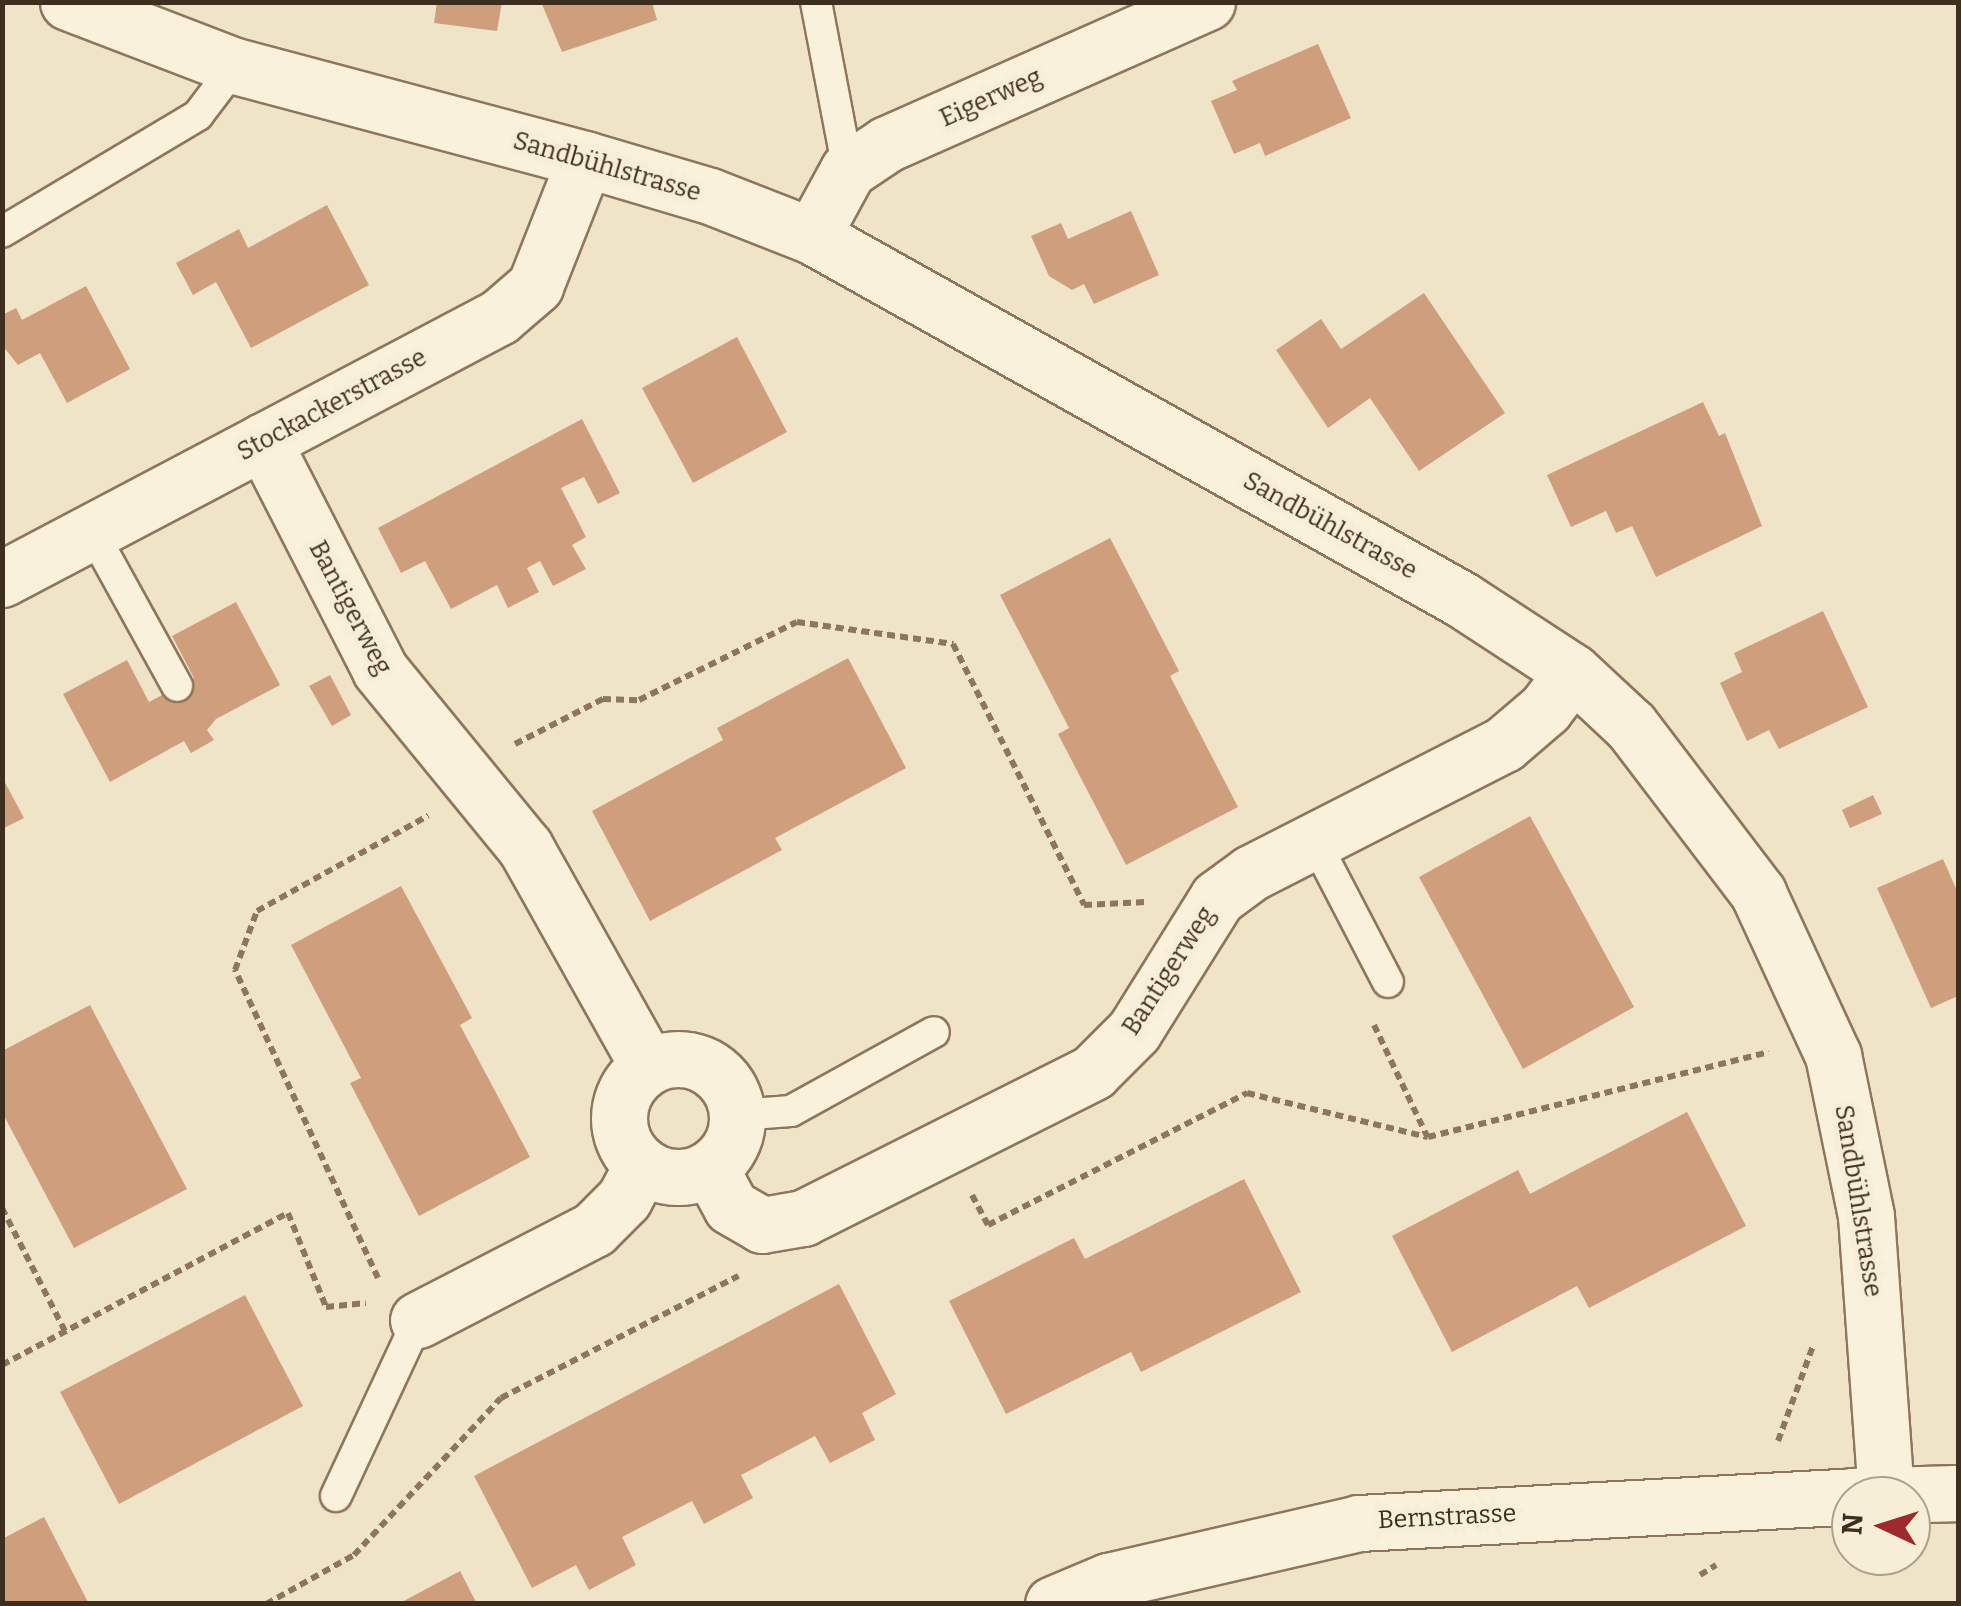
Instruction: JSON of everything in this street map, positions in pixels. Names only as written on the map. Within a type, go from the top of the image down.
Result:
[{"type":"street","name":"Sandbühlstrasse","points":[[68,2],[234,66],[586,159],[710,196],[812,236],[1461,599],[1573,672],[1663,765],[1758,893],[1833,1055],[1866,1216],[1863,1476]]},
{"type":"street","name":"Eigerweg","points":[[812,236],[848,170],[887,144],[1207,2]]},
{"type":"street","name":"Stockackerstrasse","points":[[2,579],[511,306],[534,286],[586,159]]},
{"type":"street","name":"Bantigerweg","points":[[264,441],[380,670],[525,847],[648,1066]]},
{"type":"street","name":"Bantigerweg","points":[[762,1225],[802,1218],[1093,1072],[1134,1031],[1217,898],[1314,840],[1504,744],[1545,710],[1573,672]]},
{"type":"street","points":[[678,1058],[707,1065],[730,1086],[738,1115],[732,1146],[710,1168],[664,1176],[642,1165],[624,1142],[619,1114],[628,1086],[648,1066],[678,1058]]},
{"type":"street","points":[[404,1310],[594,1228],[624,1199],[642,1165]]},
{"type":"street","points":[[710,1168],[731,1207],[762,1225]]},
{"type":"street","name":"Bernstrasse","points":[[1931,1494],[1958,1494]]},
{"type":"street","name":"Bernstrasse","points":[[1053,1604],[1108,1581],[1359,1523],[1831,1496]]},
{"type":"lane","points":[[816,2],[848,170]]},
{"type":"lane","points":[[2,232],[198,115],[234,66]]},
{"type":"lane","points":[[91,530],[177,686]]},
{"type":"lane","points":[[1314,840],[1388,982]]},
{"type":"lane","points":[[738,1115],[791,1111],[934,1032]]},
{"type":"lane","points":[[336,1496],[404,1310]]},
{"type":"path","points":[[2,1365],[288,1213],[326,1306],[404,1310],[236,970],[256,912],[603,699],[639,700],[797,622],[953,644],[1084,905],[1217,898]]},
{"type":"path","points":[[1765,1034],[1778,1069]]},
{"type":"path","points":[[946,1146],[988,1225],[1247,1093],[1428,1137],[1773,1051]]},
{"type":"path","points":[[2,1208],[65,1331]]},
{"type":"path","points":[[266,1604],[354,1555],[501,1398],[735,1281],[762,1225]]},
{"type":"path","points":[[1736,1500],[1811,1364],[1816,1324]]},
{"type":"building","points":[[437,2],[502,2],[497,31],[434,23]]},
{"type":"building","points":[[541,2],[652,2],[657,20],[562,52]]},
{"type":"building","points":[[1318,44],[1351,118],[1265,156],[1260,143],[1234,154],[1211,101],[1237,90],[1232,81]]},
{"type":"building","points":[[327,205],[369,285],[251,348],[216,282],[193,295],[176,263],[239,229],[248,248]]},
{"type":"building","points":[[1131,211],[1159,275],[1094,304],[1084,284],[1072,290],[1049,276],[1031,236],[1061,223],[1068,239]]},
{"type":"building","points":[[86,286],[130,369],[67,403],[40,353],[18,365],[2,345],[2,315],[16,308],[22,320]]},
{"type":"building","points":[[1424,293],[1505,413],[1419,471],[1370,398],[1328,428],[1276,350],[1321,319],[1341,349]]},
{"type":"building","points":[[737,337],[787,432],[693,483],[642,388]]},
{"type":"building","points":[[1703,402],[1719,436],[1725,433],[1762,526],[1656,577],[1632,526],[1616,533],[1606,511],[1571,527],[1547,475]]},
{"type":"building","points":[[582,419],[620,493],[598,504],[584,477],[561,488],[586,537],[572,545],[586,569],[553,586],[540,561],[527,568],[539,592],[508,608],[497,585],[451,609],[425,561],[401,573],[378,528]]},
{"type":"building","points":[[1110,538],[1179,671],[1170,676],[1238,807],[1126,865],[1058,734],[1069,728],[1000,595]]},
{"type":"building","points":[[236,602],[280,685],[216,719],[207,730],[214,740],[191,753],[184,741],[110,782],[63,694],[127,660],[149,702],[194,678],[172,636]]},
{"type":"building","points":[[1823,611],[1868,707],[1779,749],[1769,730],[1747,741],[1720,683],[1742,672],[1734,653]]},
{"type":"building","points":[[848,658],[906,768],[775,838],[782,850],[650,921],[592,811],[723,740],[717,728]]},
{"type":"building","points":[[330,675],[351,715],[332,726],[309,686]]},
{"type":"building","points":[[2,777],[24,818],[2,829]]},
{"type":"building","points":[[1873,795],[1882,814],[1850,828],[1842,810]]},
{"type":"building","points":[[1530,816],[1634,1007],[1523,1069],[1419,877]]},
{"type":"building","points":[[1943,859],[1958,893],[1958,996],[1931,1008],[1877,888]]},
{"type":"building","points":[[401,886],[472,1018],[460,1025],[530,1157],[419,1216],[350,1083],[361,1078],[291,945]]},
{"type":"building","points":[[90,1005],[187,1189],[74,1248],[2,1112],[2,1051]]},
{"type":"building","points":[[1687,1112],[1746,1226],[1589,1308],[1577,1286],[1452,1352],[1392,1236],[1518,1170],[1530,1194]]},
{"type":"building","points":[[1244,1179],[1301,1292],[1141,1372],[1131,1352],[1006,1414],[949,1301],[1074,1238],[1085,1259]]},
{"type":"building","points":[[839,1284],[896,1394],[862,1413],[875,1440],[830,1463],[815,1436],[741,1475],[753,1498],[704,1524],[692,1501],[622,1537],[636,1565],[589,1590],[576,1565],[532,1588],[474,1476]]},
{"type":"building","points":[[245,1295],[303,1406],[119,1504],[60,1392]]},
{"type":"building","points":[[44,1517],[89,1604],[2,1604],[2,1539]]},
{"type":"building","points":[[460,1571],[477,1604],[398,1604]]}]
